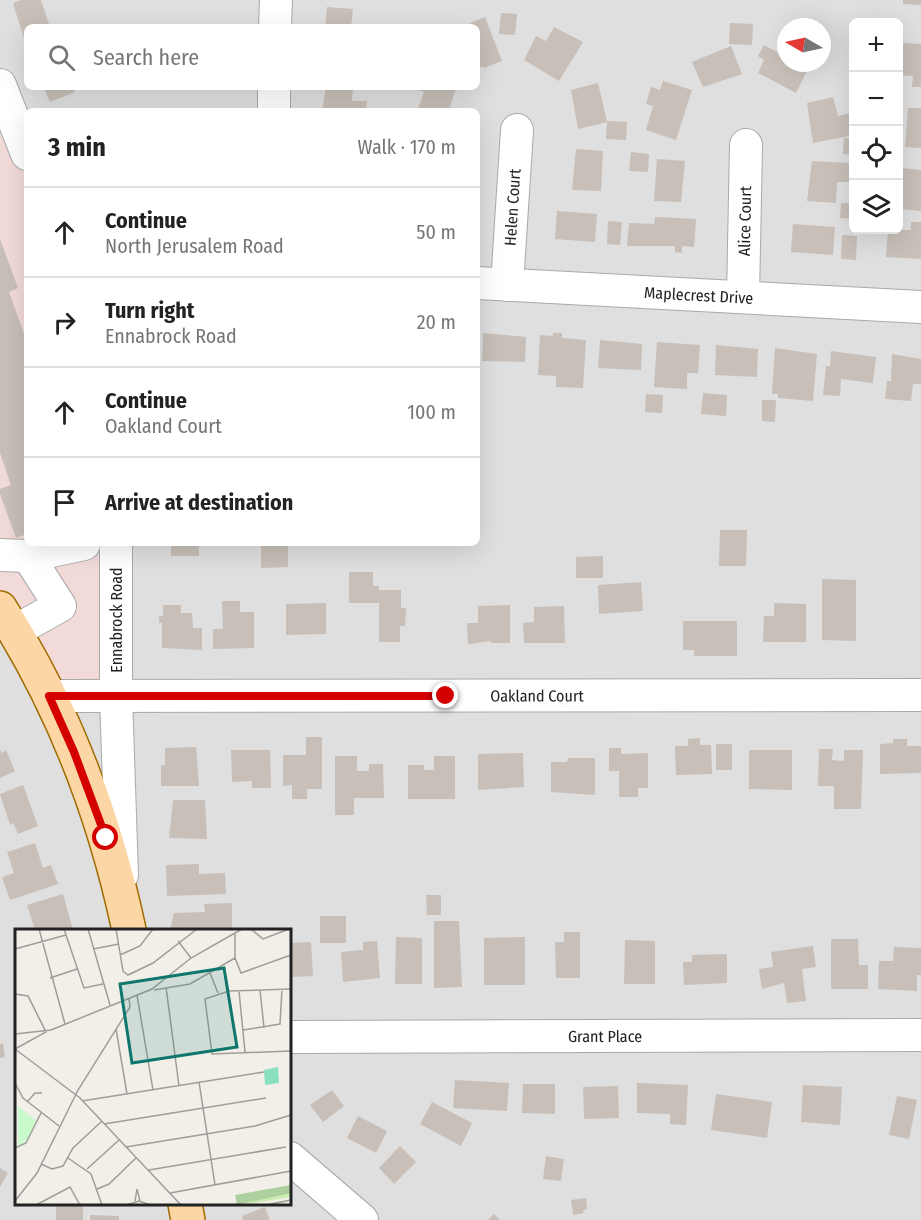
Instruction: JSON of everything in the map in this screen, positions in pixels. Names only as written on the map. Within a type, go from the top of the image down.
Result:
[{"type":"main road","points":[[7,620],[49,696],[96,809],[126,915]]},
{"type":"main road","points":[[185,1205],[188,1220]]},
{"type":"street","points":[[275,24],[276,0]]},
{"type":"street","points":[[0,85],[24,146]]},
{"type":"street","points":[[274,90],[274,108]]},
{"type":"street","name":"Helen Court","points":[[492,284],[517,130]]},
{"type":"street","name":"Alice Court","points":[[743,297],[746,145]]},
{"type":"street","name":"Maplecrest Drive","points":[[492,284],[921,307]]},
{"type":"street","points":[[14,555],[71,546]]},
{"type":"street","name":"Ennabrock Road","points":[[116,546],[116,696],[126,915]]},
{"type":"street","points":[[7,620],[60,606],[14,555]]},
{"type":"street","name":"Oakland Court","points":[[116,696],[921,695]]},
{"type":"street","name":"Ennabrock Road","points":[[49,696],[116,696]]},
{"type":"street","name":"Grant Place","points":[[291,1037],[921,1035]]},
{"type":"street","points":[[291,1159],[362,1220]]},
{"type":"shaded area","points":[[0,0],[921,0],[921,1220],[0,1220]]},
{"type":"shaded area","points":[[0,102],[24,169],[24,546],[110,546],[110,690],[55,690],[0,593]]},
{"type":"building","points":[[21,0],[41,0],[49,24],[24,24],[24,38],[13,3]]},
{"type":"building","points":[[903,0],[921,0],[921,5],[903,4]]},
{"type":"building","points":[[327,7],[353,9],[351,24],[325,24]]},
{"type":"building","points":[[501,13],[517,14],[515,35],[499,34]]},
{"type":"building","points":[[485,17],[502,61],[484,68],[480,67],[480,24],[468,24]]},
{"type":"building","points":[[730,23],[753,24],[752,45],[729,44]]},
{"type":"building","points":[[554,27],[583,42],[559,81],[524,60],[536,36],[546,41]]},
{"type":"building","points":[[903,43],[921,44],[921,87],[912,87],[913,76],[903,75]]},
{"type":"building","points":[[764,45],[777,52],[777,72],[806,72],[796,93],[758,73],[764,60],[758,56]]},
{"type":"building","points":[[731,46],[742,74],[703,87],[692,62]]},
{"type":"building","points":[[663,81],[692,90],[676,140],[646,130],[653,106],[646,104],[651,87],[660,90]]},
{"type":"building","points":[[598,83],[607,122],[578,129],[571,90]]},
{"type":"building","points":[[44,90],[74,90],[75,92],[50,102]]},
{"type":"building","points":[[326,90],[353,90],[352,101],[367,101],[366,108],[322,108]]},
{"type":"building","points":[[418,90],[455,90],[450,108],[418,108],[424,92]]},
{"type":"building","points":[[833,97],[838,116],[849,113],[849,136],[813,143],[807,103]]},
{"type":"building","points":[[908,108],[921,108],[921,148],[905,147]]},
{"type":"building","points":[[607,121],[627,122],[626,140],[606,139]]},
{"type":"building","points":[[844,138],[849,138],[849,155],[843,154]]},
{"type":"building","points":[[576,149],[603,151],[601,191],[572,190]]},
{"type":"building","points":[[631,152],[649,154],[648,172],[629,171]]},
{"type":"building","points":[[657,159],[685,161],[681,202],[654,201]]},
{"type":"building","points":[[812,161],[849,163],[849,182],[837,182],[836,203],[807,201]]},
{"type":"building","points":[[903,168],[921,170],[921,211],[903,209]]},
{"type":"building","points":[[841,203],[849,203],[849,219],[840,218]]},
{"type":"building","points":[[557,211],[597,214],[595,242],[555,239]]},
{"type":"building","points":[[655,217],[696,219],[694,247],[682,246],[682,253],[675,252],[675,246],[627,246],[629,223],[654,224]]},
{"type":"building","points":[[608,221],[622,222],[620,245],[607,244]]},
{"type":"building","points":[[911,222],[921,222],[921,259],[886,257],[888,234],[903,234],[903,230],[911,230]]},
{"type":"building","points":[[793,224],[835,227],[833,255],[791,252]]},
{"type":"building","points":[[842,235],[857,236],[856,260],[841,259]]},
{"type":"building","points":[[0,239],[18,288],[9,292],[24,334],[24,535],[16,538],[0,494],[0,489],[11,485],[0,453]]},
{"type":"building","points":[[483,333],[526,337],[525,362],[482,361]]},
{"type":"building","points":[[553,333],[562,333],[562,338],[586,340],[583,388],[556,387],[556,376],[538,375],[540,335],[553,336]]},
{"type":"building","points":[[600,340],[642,344],[641,370],[598,368]]},
{"type":"building","points":[[657,342],[700,345],[698,373],[687,373],[687,389],[654,387]]},
{"type":"building","points":[[716,345],[758,349],[757,377],[715,375]]},
{"type":"building","points":[[775,348],[817,354],[813,401],[778,398],[778,394],[772,394]]},
{"type":"building","points":[[831,351],[876,357],[873,383],[841,379],[840,396],[823,395],[826,366],[830,366]]},
{"type":"building","points":[[892,354],[921,359],[921,384],[913,384],[911,401],[885,399],[887,381],[891,381]]},
{"type":"building","points":[[703,393],[727,395],[726,416],[701,414]]},
{"type":"building","points":[[646,394],[663,395],[662,413],[645,412]]},
{"type":"building","points":[[762,400],[776,400],[775,422],[762,421]]},
{"type":"building","points":[[720,530],[747,530],[746,566],[719,566]]},
{"type":"building","points":[[171,546],[199,546],[199,556],[171,556]]},
{"type":"building","points":[[261,546],[288,546],[288,567],[261,568]]},
{"type":"building","points":[[603,556],[603,578],[576,578],[576,557]]},
{"type":"building","points":[[349,572],[373,572],[373,586],[379,586],[379,590],[401,590],[401,608],[406,608],[405,626],[400,626],[400,642],[379,642],[379,603],[349,603]]},
{"type":"building","points":[[822,579],[856,580],[856,641],[822,640]]},
{"type":"building","points":[[641,582],[643,611],[599,614],[598,585]]},
{"type":"building","points":[[222,601],[240,601],[240,612],[254,612],[254,648],[213,649],[213,629],[223,629]]},
{"type":"building","points":[[326,603],[326,634],[286,635],[286,604]]},
{"type":"building","points":[[774,603],[806,604],[806,642],[763,642],[764,616],[774,616]]},
{"type":"building","points":[[163,605],[181,605],[181,613],[192,613],[193,628],[202,628],[202,650],[162,648],[162,623],[159,623],[159,616],[163,616]]},
{"type":"building","points":[[510,605],[510,643],[491,643],[491,641],[468,644],[467,623],[478,623],[478,606]]},
{"type":"building","points":[[564,606],[565,643],[524,643],[523,623],[534,622],[534,607]]},
{"type":"building","points":[[683,621],[737,621],[737,656],[694,656],[694,650],[683,650]]},
{"type":"building","points":[[306,737],[322,737],[322,789],[307,789],[307,799],[292,799],[292,785],[283,786],[283,755],[306,755]]},
{"type":"building","points":[[700,738],[700,745],[711,745],[712,774],[676,775],[675,746],[688,746],[688,739]]},
{"type":"building","points":[[893,739],[907,739],[907,746],[921,746],[921,773],[880,774],[880,744],[893,743]]},
{"type":"building","points":[[716,744],[732,744],[732,770],[716,770]]},
{"type":"building","points":[[196,747],[199,786],[161,786],[161,765],[165,765],[165,748]]},
{"type":"building","points":[[609,748],[621,748],[621,754],[648,753],[648,788],[638,788],[638,797],[619,797],[619,771],[609,771]]},
{"type":"building","points":[[0,749],[2,753],[6,750],[15,771],[0,778]]},
{"type":"building","points":[[819,749],[833,749],[832,760],[844,761],[844,750],[863,750],[861,809],[834,809],[834,786],[818,786]]},
{"type":"building","points":[[231,750],[270,750],[271,788],[252,788],[252,781],[232,782]]},
{"type":"building","points":[[749,750],[792,750],[792,790],[749,789]]},
{"type":"building","points":[[523,753],[524,787],[478,790],[478,754]]},
{"type":"building","points":[[335,756],[357,756],[357,771],[369,771],[369,764],[383,764],[384,798],[354,798],[354,815],[335,815]]},
{"type":"building","points":[[434,756],[455,756],[455,799],[408,799],[408,765],[424,765],[424,770],[434,770]]},
{"type":"building","points":[[568,758],[595,758],[595,795],[551,792],[551,762],[567,762]]},
{"type":"building","points":[[23,785],[38,826],[18,834],[13,823],[10,825],[0,794]]},
{"type":"building","points":[[173,800],[205,800],[207,839],[169,838]]},
{"type":"building","points":[[35,843],[43,868],[51,865],[58,884],[10,900],[2,877],[14,873],[7,852]]},
{"type":"building","points":[[199,864],[199,874],[225,873],[226,894],[167,896],[166,865]]},
{"type":"building","points":[[63,894],[73,929],[35,929],[27,905]]},
{"type":"building","points":[[426,895],[441,895],[441,915],[427,915]]},
{"type":"building","points":[[232,903],[232,929],[170,929],[174,913],[205,912],[204,904]]},
{"type":"building","points":[[320,916],[346,916],[346,943],[320,943]]},
{"type":"building","points":[[434,921],[459,921],[462,987],[434,988]]},
{"type":"building","points":[[564,932],[580,932],[580,978],[556,978],[555,942],[564,942]]},
{"type":"building","points":[[396,937],[422,938],[422,984],[395,984]]},
{"type":"building","points":[[525,937],[525,985],[484,985],[484,938]]},
{"type":"building","points":[[831,939],[858,939],[859,965],[868,965],[868,989],[831,989]]},
{"type":"building","points":[[625,940],[655,941],[655,984],[624,984]]},
{"type":"building","points":[[377,941],[380,978],[343,982],[341,952],[363,950],[363,942]]},
{"type":"building","points":[[311,942],[313,976],[291,977],[291,943]]},
{"type":"building","points":[[813,946],[816,967],[802,969],[806,1001],[787,1003],[784,983],[762,989],[759,969],[773,967],[771,952]]},
{"type":"building","points":[[894,947],[921,948],[921,975],[917,975],[917,991],[878,989],[879,961],[893,961]]},
{"type":"building","points":[[727,954],[727,983],[684,985],[683,962],[692,962],[692,955]]},
{"type":"building","points":[[3,1043],[5,1057],[0,1058],[0,1044]]},
{"type":"building","points":[[455,1080],[509,1083],[507,1111],[453,1108]]},
{"type":"building","points":[[637,1083],[688,1085],[686,1125],[670,1124],[670,1114],[637,1113]]},
{"type":"building","points":[[523,1084],[555,1084],[555,1114],[522,1113]]},
{"type":"building","points":[[803,1085],[842,1087],[840,1125],[801,1122]]},
{"type":"building","points":[[618,1086],[619,1118],[584,1119],[583,1087]]},
{"type":"building","points":[[332,1090],[344,1106],[323,1122],[310,1105]]},
{"type":"building","points":[[716,1094],[772,1102],[767,1138],[711,1130]]},
{"type":"building","points":[[897,1096],[917,1100],[909,1139],[889,1135]]},
{"type":"building","points":[[432,1102],[472,1123],[461,1146],[420,1124]]},
{"type":"building","points":[[358,1116],[387,1131],[376,1153],[347,1138]]},
{"type":"building","points":[[400,1146],[416,1162],[394,1184],[379,1168]]},
{"type":"building","points":[[546,1156],[564,1159],[561,1181],[543,1179]]},
{"type":"building","points":[[0,1168],[8,1173],[0,1187]]},
{"type":"building","points":[[586,1198],[587,1209],[583,1210],[584,1213],[573,1215],[571,1200]]},
{"type":"building","points":[[56,1205],[83,1205],[83,1220],[56,1220]]},
{"type":"building","points":[[265,1207],[270,1220],[243,1220],[242,1216]]},
{"type":"building","points":[[494,1214],[500,1220],[488,1220]]},
{"type":"building","points":[[90,1215],[119,1216],[119,1220],[90,1220]]},
{"type":"route","points":[[106,838],[74,752],[49,696],[446,696]]}]
